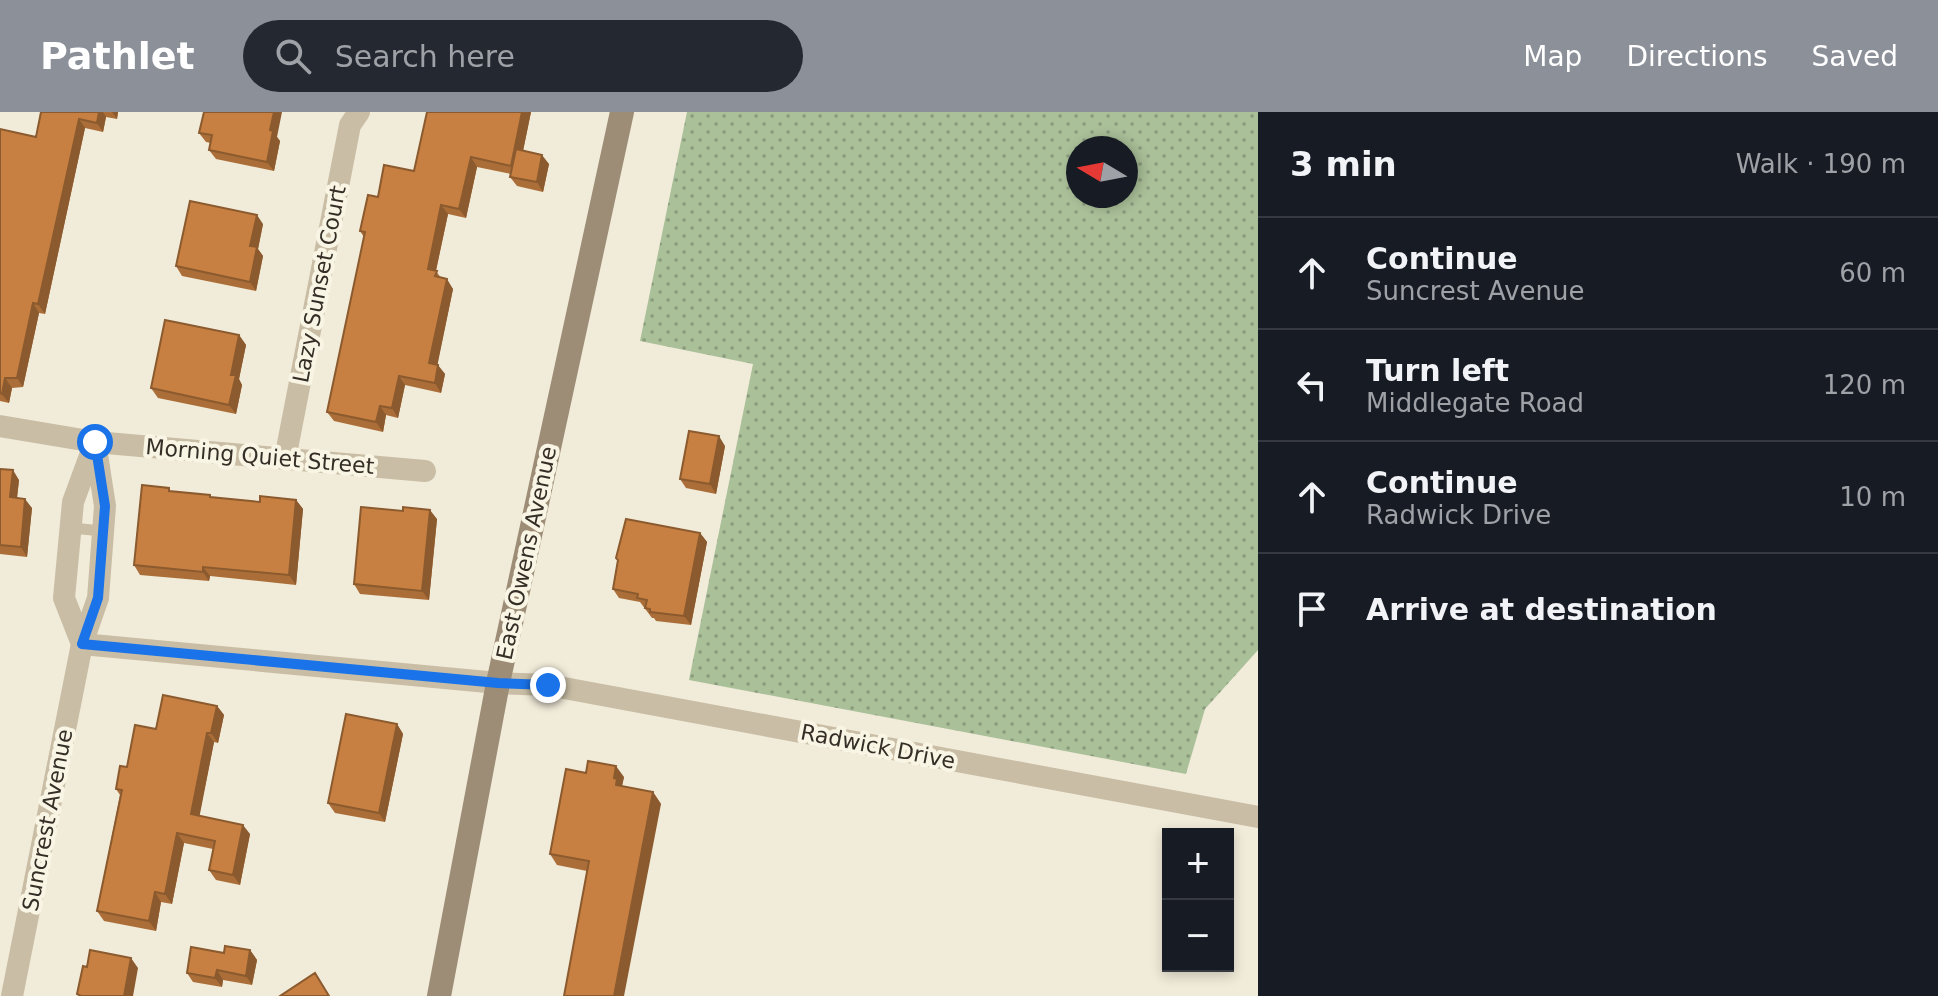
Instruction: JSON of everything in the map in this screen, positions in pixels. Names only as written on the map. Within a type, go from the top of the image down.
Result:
[{"type":"street","name":"Lazy Sunset Court","points":[[285,459],[350,125],[359,112]]},
{"type":"street","name":"East Owens Avenue","points":[[439,996],[498,683],[622,112]]},
{"type":"street","name":"Morning Quiet Street","points":[[0,426],[95,442],[425,471]]},
{"type":"street","points":[[82,644],[64,598],[73,502],[95,442]]},
{"type":"street","name":"Suncrest Avenue","points":[[12,996],[82,644],[98,598],[105,506],[95,442]]},
{"type":"street","name":"Radwick Drive","points":[[82,644],[548,685],[1258,817]]},
{"type":"lane","points":[[71,528],[103,531]]},
{"type":"green space","points":[[687,112],[1258,112],[1258,650],[1205,709],[1186,774],[689,680],[753,364],[640,341]]},
{"type":"building","points":[[41,112],[99,112],[97,123],[79,119],[38,304],[33,303],[17,378],[5,378],[2,394],[0,129],[36,137]]},
{"type":"building","points":[[204,112],[274,112],[267,162],[209,150],[212,135],[199,133]]},
{"type":"building","points":[[427,112],[522,112],[511,166],[471,157],[459,209],[441,205],[428,269],[437,271],[435,276],[447,279],[429,363],[438,365],[435,383],[399,376],[392,408],[380,406],[376,422],[327,412],[365,232],[360,231],[368,195],[378,197],[384,165],[414,171]]},
{"type":"building","points":[[516,149],[542,155],[537,182],[510,177]]},
{"type":"building","points":[[190,201],[257,215],[250,246],[257,247],[250,282],[176,266]]},
{"type":"building","points":[[165,320],[239,335],[231,375],[236,375],[229,405],[151,388]]},
{"type":"building","points":[[689,431],[719,436],[710,484],[680,479]]},
{"type":"building","points":[[0,469],[13,470],[10,497],[25,499],[21,547],[0,545]]},
{"type":"building","points":[[142,485],[260,502],[260,496],[296,500],[289,575],[203,567],[203,572],[134,565]]},
{"type":"building","points":[[361,507],[430,510],[422,591],[354,584]]},
{"type":"building","points":[[626,519],[700,533],[684,616],[650,612],[645,608],[647,600],[637,598],[638,594],[613,589],[616,558]]},
{"type":"building","points":[[163,695],[217,706],[211,733],[207,733],[191,814],[243,825],[233,875],[209,870],[215,841],[177,833],[165,894],[155,892],[149,921],[97,911],[122,790],[116,789],[120,766],[127,767],[135,725],[156,729]]},
{"type":"building","points":[[346,714],[397,724],[379,813],[328,803]]},
{"type":"building","points":[[588,761],[616,766],[616,785],[653,792],[614,996],[564,996],[589,861],[550,854],[566,769],[586,773]]},
{"type":"building","points":[[225,946],[250,950],[246,976],[217,970],[215,978],[187,973],[191,947],[224,953]]},
{"type":"building","points":[[90,950],[131,958],[124,996],[77,994]]},
{"type":"building","points":[[315,973],[329,996],[280,996]]},
{"type":"route","points":[[95,442],[105,506],[98,598],[82,644],[548,685]]}]
